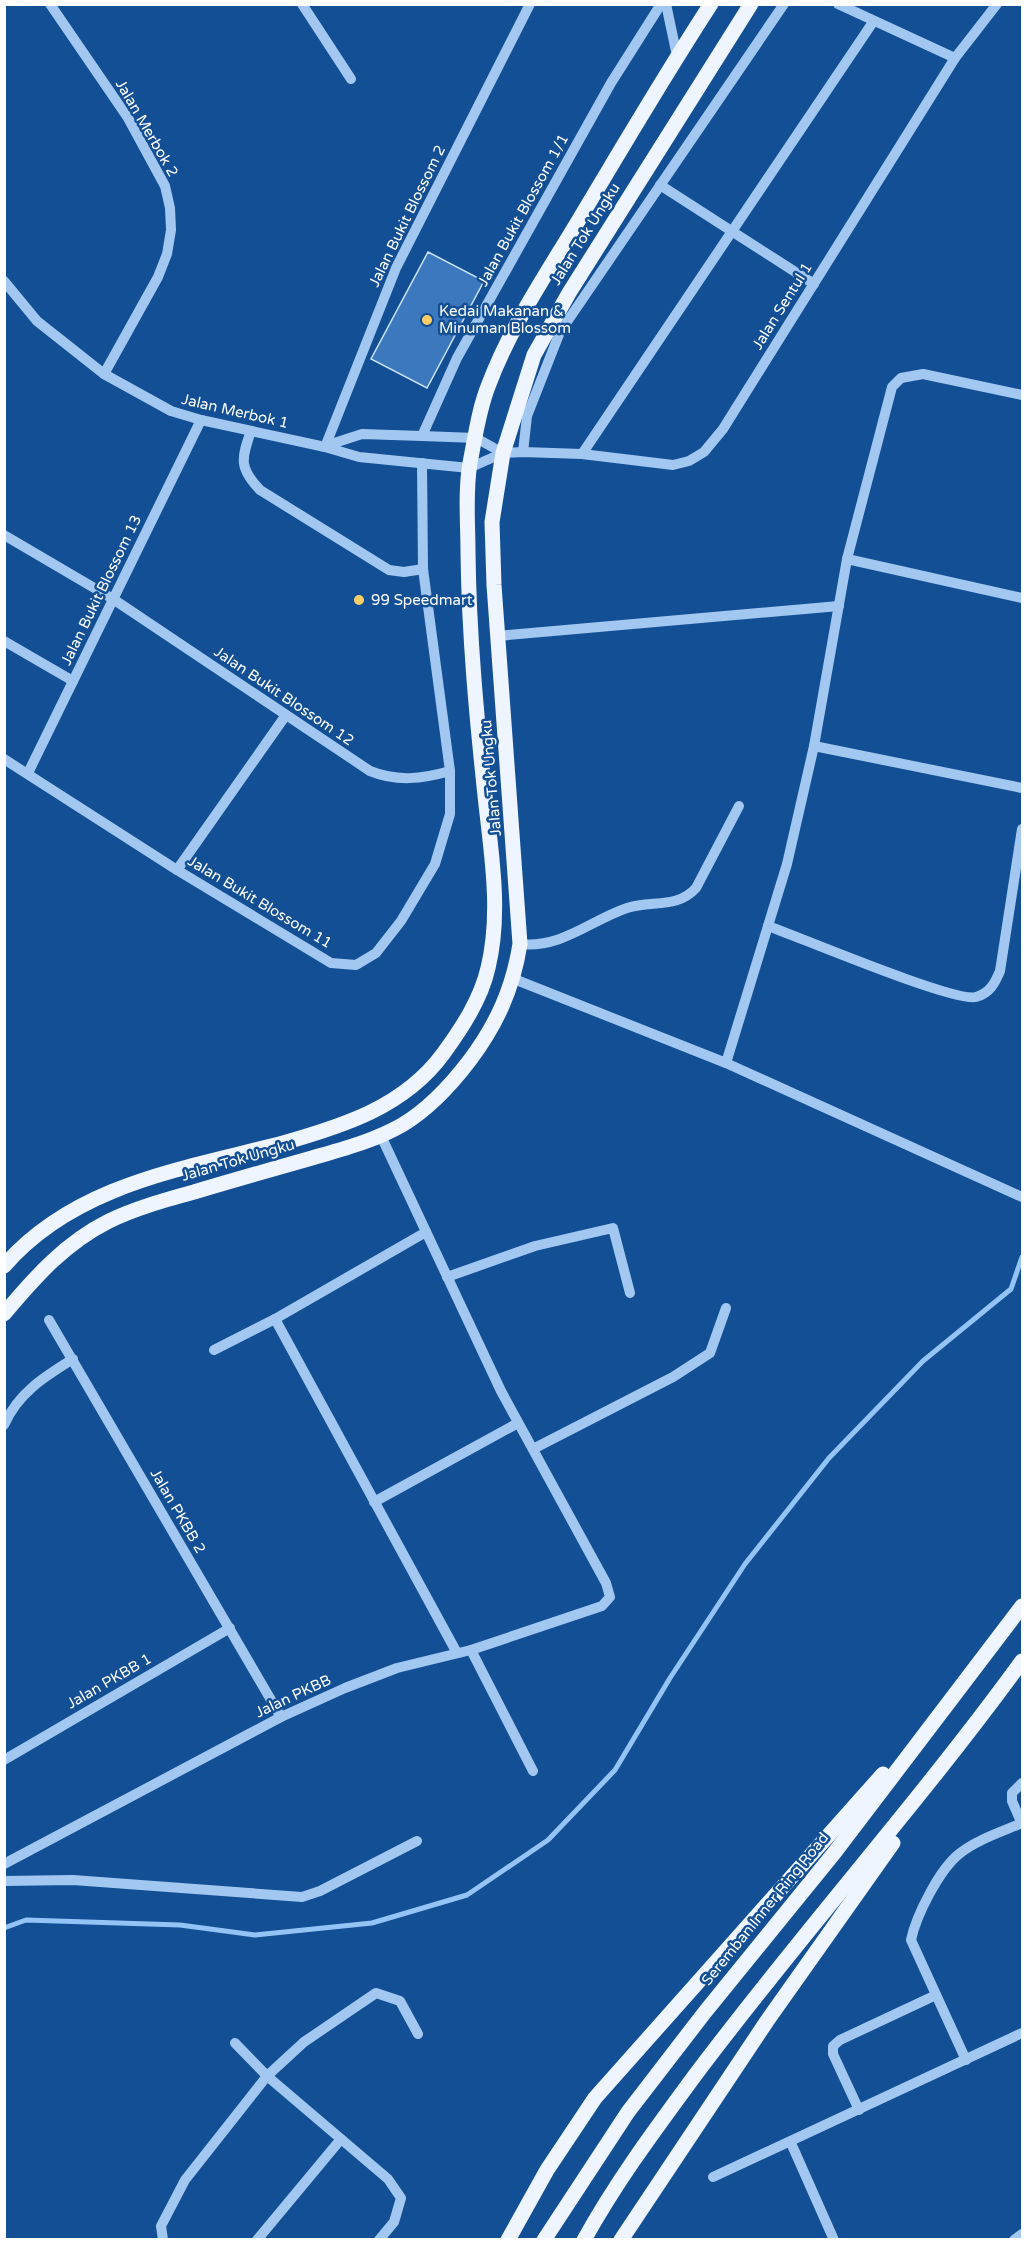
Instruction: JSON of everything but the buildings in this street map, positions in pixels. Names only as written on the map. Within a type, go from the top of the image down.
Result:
[{"type":"main road","name":"Jalan Tok Ungku","points":[[4,1266],[22,1246],[56,1219],[96,1197],[136,1182],[322,1132],[369,1114],[394,1100],[418,1082],[441,1057],[475,1003],[488,968],[493,934],[494,883],[473,681],[469,593],[469,468],[487,388],[509,338],[711,4]]},
{"type":"main road","name":"Jalan Tok Ungku","points":[[4,1314],[41,1270],[74,1241],[109,1221],[148,1205],[381,1136],[403,1124],[430,1105],[456,1078],[497,1020],[514,979],[520,944],[497,636],[492,522],[503,453],[534,355],[569,293],[751,4]]},
{"type":"main road","points":[[4,1252],[22,1246]]},
{"type":"main road","name":"Seremban Inner Ring Road","points":[[544,2240],[628,2112],[705,2012],[835,1852],[1023,1606]]},
{"type":"main road","points":[[621,2240],[767,2021],[1023,1660]]},
{"type":"main road","points":[[508,2240],[547,2170],[595,2097],[763,1906],[949,1702]]},
{"type":"main road","points":[[584,2240],[614,2186],[735,2022],[967,1737]]},
{"type":"street","name":"Jalan Merbok 2","points":[[50,4],[128,118],[165,186],[170,208],[171,230],[167,254],[158,277],[104,374]]},
{"type":"street","points":[[302,4],[351,79]]},
{"type":"street","name":"Jalan Bukit Blossom 2","points":[[325,447],[396,268],[530,4]]},
{"type":"street","name":"Jalan Bukit Blossom 1/1","points":[[422,436],[457,358],[611,83],[661,4]]},
{"type":"street","points":[[666,4],[678,56]]},
{"type":"street","points":[[523,452],[527,416],[560,332],[784,4]]},
{"type":"street","points":[[838,4],[955,58]]},
{"type":"street","name":"Jalan Sentul 1","points":[[503,453],[582,454],[673,465],[689,461],[704,452],[723,429],[955,58],[997,4]]},
{"type":"street","points":[[582,454],[873,22]]},
{"type":"street","points":[[660,185],[814,284]]},
{"type":"street","name":"Jalan Merbok 1","points":[[4,281],[37,321],[104,374],[171,411],[359,457],[469,468],[503,453]]},
{"type":"street","points":[[726,1063],[787,864],[813,746],[847,559],[887,398],[892,387],[900,378],[923,374],[1023,395]]},
{"type":"street","name":"Jalan Bukit Blossom 13","points":[[28,773],[201,420]]},
{"type":"street","points":[[251,431],[244,461],[246,476],[260,490],[389,570],[404,572],[423,569]]},
{"type":"street","points":[[325,447],[362,434],[422,436],[476,438],[503,453]]},
{"type":"street","name":"Jalan Bukit Blossom 11","points":[[4,759],[177,870],[332,963],[356,965],[376,953],[401,921],[435,864],[450,814],[450,771],[423,569],[422,463]]},
{"type":"street","name":"Jalan Bukit Blossom 12","points":[[4,535],[113,599],[370,771],[384,776],[409,779],[450,771]]},
{"type":"street","points":[[847,559],[1023,598]]},
{"type":"street","points":[[497,636],[839,606]]},
{"type":"street","points":[[4,641],[73,681]]},
{"type":"street","points":[[177,870],[286,715]]},
{"type":"street","points":[[813,746],[1023,788]]},
{"type":"street","points":[[520,944],[549,944],[571,937],[629,908],[671,903],[689,896],[696,888],[739,806]]},
{"type":"street","points":[[768,926],[962,998],[975,997],[995,984],[1000,971],[1023,829]]},
{"type":"street","points":[[514,979],[726,1063],[1023,1197]]},
{"type":"street","points":[[381,1136],[447,1277],[533,1449],[673,1377],[710,1353],[726,1308]]},
{"type":"street","points":[[447,1277],[535,1246],[613,1228],[630,1293]]},
{"type":"street","points":[[214,1350],[275,1319],[426,1232]]},
{"type":"street","points":[[275,1319],[457,1653]]},
{"type":"street","name":"Jalan PKBB 2","points":[[50,1320],[282,1717]]},
{"type":"street","points":[[4,1425],[20,1399],[38,1381],[73,1359]]},
{"type":"street","points":[[374,1502],[518,1423]]},
{"type":"street","name":"Jalan PKBB","points":[[4,1863],[282,1717],[397,1668],[471,1650],[602,1606],[610,1597],[606,1583],[533,1449]]},
{"type":"street","name":"Jalan PKBB 1","points":[[4,1760],[230,1628]]},
{"type":"street","points":[[471,1650],[533,1771]]},
{"type":"street","points":[[966,2060],[911,1940],[920,1913],[957,1856],[1022,1823],[1012,1801],[1012,1793],[1023,1783]]},
{"type":"street","points":[[4,1881],[74,1880],[302,1897],[320,1891],[417,1841]]},
{"type":"street","points":[[163,2240],[161,2226],[185,2180],[267,2076],[304,2042],[376,1993],[400,2001],[418,2034]]},
{"type":"street","points":[[859,2110],[833,2054],[833,2046],[840,2040],[936,1995]]},
{"type":"street","points":[[713,2177],[1023,2033]]},
{"type":"street","points":[[235,2043],[267,2076],[388,2179],[401,2198],[394,2222],[379,2240]]},
{"type":"street","points":[[257,2240],[341,2139]]},
{"type":"street","points":[[790,2143],[834,2240]]},
{"type":"street","points":[[1014,2240],[1023,2234]]},
{"type":"waterway","points":[[4,1928],[26,1920],[180,1925],[255,1935],[372,1923],[467,1895],[548,1840],[615,1770],[670,1678],[745,1564],[829,1458],[923,1361],[1011,1289],[1022,1257]]},
{"type":"place","name":"Kedai Makanan & Minuman Blossom","points":[[427,320]]},
{"type":"place","name":"99 Speedmart","points":[[359,600]]}]
